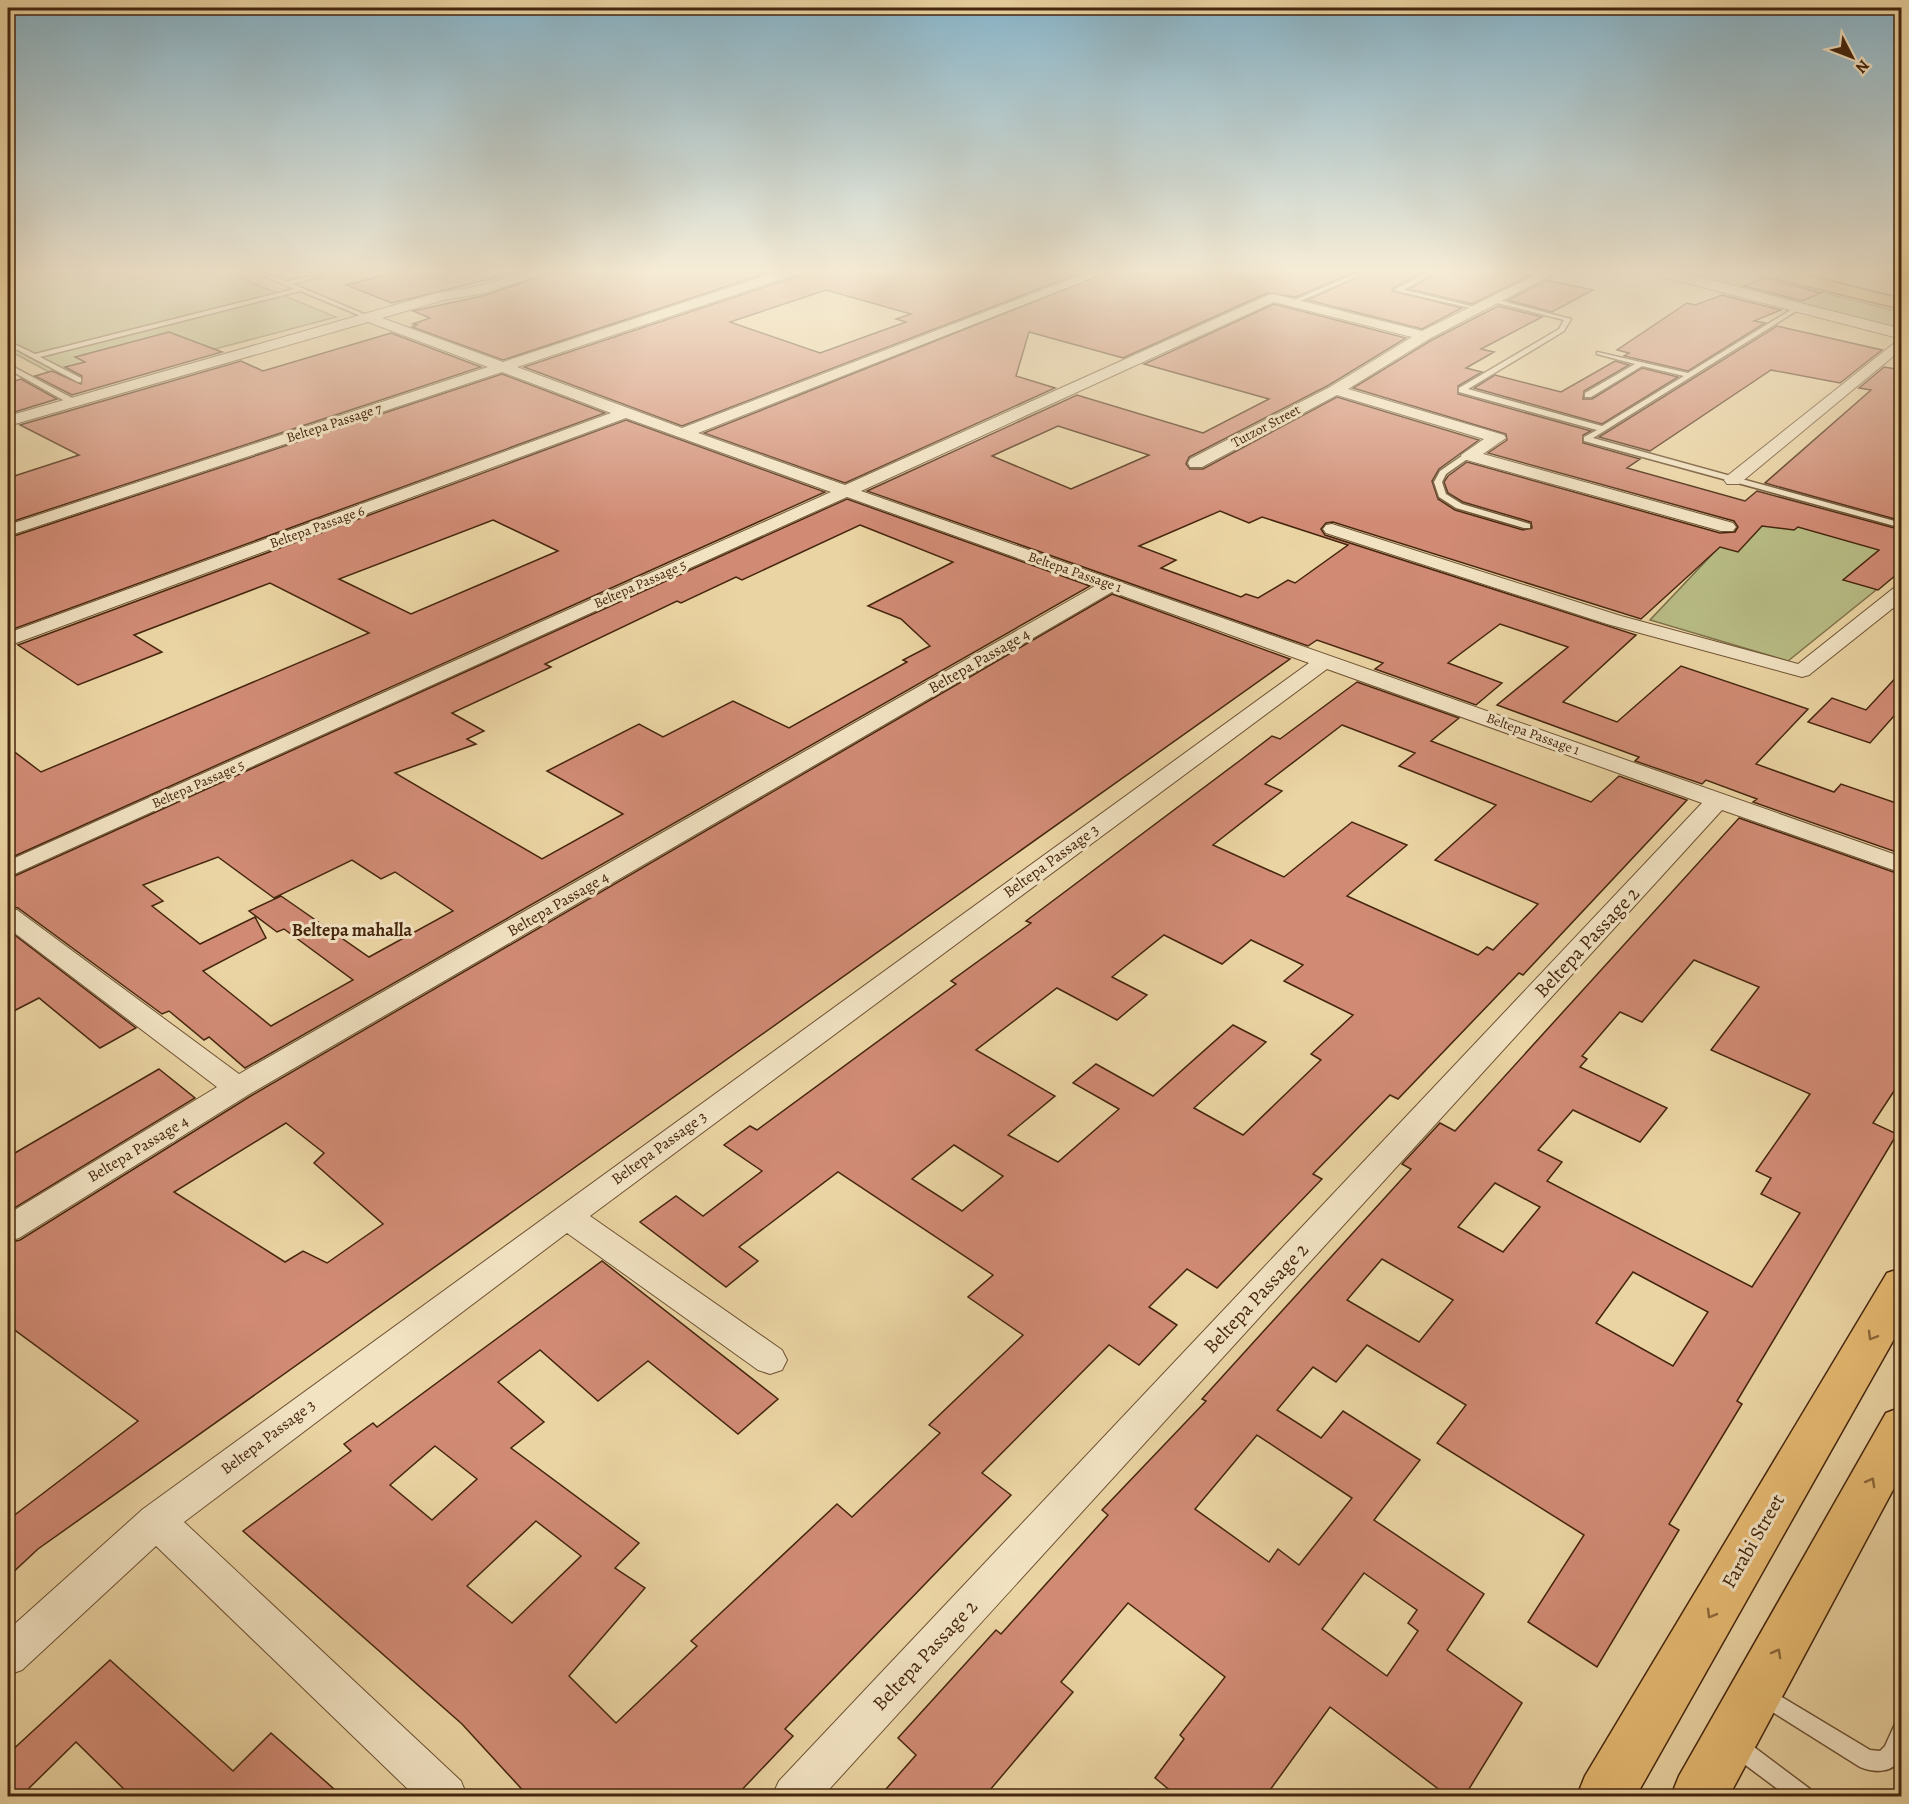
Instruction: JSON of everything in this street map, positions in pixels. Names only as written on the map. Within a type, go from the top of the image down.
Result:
[{"type":"main road","name":"Farabi Street","points":[[1605,1797],[1902,1285]]},
{"type":"main road","points":[[1699,1797],[1902,1427]]},
{"type":"street","points":[[8,421],[242,353]]},
{"type":"street","name":"Beltepa Passage 1","points":[[465,353],[845,492],[1326,660],[1902,866]]},
{"type":"street","name":"Beltepa Passage 7","points":[[8,531],[544,353]]},
{"type":"street","points":[[683,433],[890,353]]},
{"type":"street","name":"Beltepa Passage 5","points":[[8,870],[845,492],[1161,353]]},
{"type":"street","name":"Tutzor Street","points":[[1196,463],[1335,390],[1396,353]]},
{"type":"street","points":[[1733,480],[1886,353]]},
{"type":"street","points":[[1875,361],[1893,365]]},
{"type":"street","points":[[1335,390],[1498,438],[1469,455]]},
{"type":"street","name":"Beltepa Passage 6","points":[[8,640],[626,413]]},
{"type":"street","points":[[1469,455],[1727,527]]},
{"type":"street","points":[[1332,529],[1614,620],[1802,671],[1902,591]]},
{"type":"street","name":"Beltepa Passage 4","points":[[8,1229],[237,1088],[1111,585]]},
{"type":"street","name":"Beltepa Passage 3","points":[[8,1656],[156,1521],[567,1216],[1326,660]]},
{"type":"street","name":"Beltepa Passage 2","points":[[794,1797],[1718,800]]},
{"type":"street","points":[[8,916],[237,1088]]},
{"type":"street","points":[[567,1216],[770,1360]]},
{"type":"street","points":[[156,1521],[446,1797]]},
{"type":"lane","points":[[26,353],[78,380],[69,383]]},
{"type":"lane","points":[[33,357],[48,353]]},
{"type":"lane","points":[[1523,353],[1462,390],[1603,429]]},
{"type":"lane","points":[[1600,353],[1689,375]]},
{"type":"lane","points":[[1724,353],[1587,439],[1902,526]]},
{"type":"lane","points":[[1588,395],[1641,363]]},
{"type":"lane","points":[[8,366],[73,402]]},
{"type":"lane","points":[[54,391],[61,387]]},
{"type":"lane","points":[[1469,455],[1443,473],[1438,482],[1442,495],[1459,506],[1527,526]]},
{"type":"lane","points":[[1757,1691],[1867,1760],[1884,1761],[1892,1753],[1902,1731]]},
{"type":"lane","points":[[1730,1741],[1803,1797]]},
{"type":"green space","points":[[14,353],[199,353],[75,386]]},
{"type":"green space","points":[[1759,505],[1901,544],[1901,570],[1788,661],[1650,620]]},
{"type":"building","points":[[89,353],[218,353],[72,395],[35,376],[52,371],[81,384],[82,376],[65,367],[85,362],[75,357]]},
{"type":"building","points":[[323,353],[444,353],[481,367],[8,523],[8,478],[79,455],[20,425],[241,361],[263,371]]},
{"type":"building","points":[[484,353],[524,353],[503,360]]},
{"type":"building","points":[[566,353],[872,353],[682,426],[524,367]]},
{"type":"building","points":[[905,353],[1023,353],[1016,376],[1055,388],[845,483],[704,433]]},
{"type":"building","points":[[1106,353],[1134,353],[1123,358]]},
{"type":"building","points":[[1167,353],[1381,353],[1329,385],[1189,457],[1186,464],[1190,469],[1203,469],[1337,397],[1479,440],[1439,469],[1432,481],[1438,499],[1455,510],[1523,530],[1532,528],[1531,522],[1463,502],[1448,493],[1444,482],[1448,476],[1467,462],[1720,533],[1735,532],[1738,527],[1734,521],[1488,453],[1507,440],[1506,434],[1353,388],[1410,353],[1492,353],[1466,368],[1482,372],[1458,386],[1458,394],[1591,431],[1583,435],[1583,443],[1640,459],[1627,468],[1745,501],[1757,491],[1902,530],[1902,570],[1878,590],[1843,580],[1879,550],[1798,527],[1794,530],[1762,526],[1738,552],[1720,547],[1641,619],[1333,522],[1326,523],[1321,529],[1325,535],[1636,635],[1563,702],[1617,722],[1681,666],[1808,709],[1756,764],[1834,792],[1841,784],[1902,805],[1902,854],[1753,802],[1757,799],[1706,780],[1702,784],[1635,761],[1639,757],[1497,705],[1568,647],[1500,624],[1448,663],[1502,683],[1476,705],[1375,669],[1383,663],[1317,640],[1308,646],[867,491],[1077,395],[1203,433],[1269,399],[1144,364]],"holes":[[[1058,426],[1149,455],[1071,489],[992,456]],[[1220,511],[1249,523],[1262,517],[1348,545],[1295,583],[1288,580],[1258,598],[1246,594],[1241,597],[1161,568],[1176,560],[1139,546]]]},
{"type":"building","points":[[1629,353],[1717,353],[1688,371],[1624,356]]},
{"type":"building","points":[[1733,353],[1878,353],[1840,383],[1771,370],[1650,451],[1599,437]]},
{"type":"building","points":[[1615,361],[1629,365],[1584,391],[1583,399],[1592,399],[1642,368],[1678,377],[1602,424],[1474,388],[1495,375],[1561,392]]},
{"type":"building","points":[[1902,364],[1902,521],[1765,483],[1871,390],[1859,388],[1884,367],[1896,369]]},
{"type":"building","points":[[502,374],[605,413],[8,631],[8,538]]},
{"type":"building","points":[[21,379],[57,399],[8,414],[8,383]]},
{"type":"building","points":[[626,420],[825,492],[8,859],[8,747],[41,772],[369,633],[270,583],[134,635],[162,652],[78,685],[18,645]],"holes":[[[493,520],[558,551],[411,614],[339,579]]]},
{"type":"building","points":[[847,499],[1090,586],[245,1068],[209,1037],[204,1040],[169,1011],[162,1014],[18,908],[8,906],[8,879]],"holes":[[[860,525],[953,562],[868,606],[901,619],[930,646],[903,660],[907,662],[789,728],[733,701],[663,737],[639,724],[547,771],[623,814],[542,859],[395,773],[476,744],[467,739],[484,731],[452,713],[551,667],[545,664],[677,601],[681,603],[736,577],[742,580]],[[218,857],[274,898],[352,860],[381,879],[395,872],[453,911],[369,957],[281,896],[249,911],[277,932],[284,929],[353,980],[271,1026],[203,971],[266,938],[255,917],[200,944],[152,906],[163,901],[143,885]]]},
{"type":"building","points":[[1112,594],[1290,659],[38,1549],[8,1577],[8,1520],[138,1421],[8,1325],[8,1243],[20,1240],[249,1097]],"holes":[[[286,1123],[324,1153],[314,1163],[383,1224],[327,1263],[303,1251],[285,1262],[174,1192]]]},
{"type":"building","points":[[1902,671],[1902,707],[1870,743],[1808,722],[1832,698],[1866,710]]},
{"type":"building","points":[[1357,682],[1459,718],[1431,741],[1591,802],[1619,776],[1687,800],[1523,975],[1519,973],[1398,1099],[1390,1095],[1313,1174],[1322,1179],[1217,1288],[1187,1269],[1149,1307],[1177,1325],[1139,1365],[1109,1345],[982,1473],[1011,1495],[785,1729],[793,1736],[735,1797],[529,1797],[462,1724],[243,1531],[351,1451],[344,1444],[373,1423],[377,1427],[602,1261],[778,1399],[738,1434],[648,1361],[598,1401],[540,1350],[498,1382],[544,1422],[511,1448],[639,1543],[615,1568],[645,1588],[569,1676],[616,1723],[697,1646],[691,1641],[837,1504],[852,1517],[940,1433],[929,1425],[1023,1335],[968,1297],[993,1275],[838,1172],[739,1247],[758,1261],[726,1287],[640,1222],[676,1196],[703,1216],[762,1171],[724,1145],[750,1126],[757,1130],[956,984],[951,981],[1031,923],[1026,921],[1272,736],[1280,739]],"holes":[[[1342,725],[1415,753],[1399,766],[1496,805],[1435,860],[1538,904],[1493,950],[1487,947],[1478,955],[1347,896],[1407,845],[1352,822],[1284,877],[1213,845],[1282,791],[1265,784]],[[1164,935],[1222,964],[1251,940],[1303,965],[1284,981],[1353,1015],[1311,1054],[1321,1060],[1243,1135],[1194,1108],[1266,1042],[1233,1025],[1153,1096],[1096,1064],[1073,1083],[1119,1109],[1058,1162],[1008,1135],[1055,1096],[976,1050],[1057,988],[1117,1020],[1147,995],[1112,977]],[[954,1145],[1003,1176],[962,1211],[912,1179]],[[435,1446],[477,1479],[432,1520],[390,1485]],[[536,1521],[581,1556],[512,1623],[467,1586]]]},
{"type":"building","points":[[1739,818],[1902,875],[1902,1079],[1873,1123],[1897,1134],[1737,1401],[1742,1404],[1669,1524],[1679,1530],[1597,1667],[1528,1622],[1584,1535],[1437,1443],[1466,1405],[1367,1345],[1336,1382],[1313,1367],[1277,1410],[1321,1438],[1343,1411],[1420,1460],[1374,1520],[1484,1594],[1447,1650],[1522,1703],[1464,1797],[1449,1797],[1330,1707],[1265,1797],[1178,1797],[1155,1778],[1184,1739],[1180,1735],[1225,1677],[1128,1603],[1061,1682],[1073,1692],[984,1797],[879,1797],[916,1755],[898,1738],[996,1630],[1001,1634],[1108,1515],[1102,1510],[1206,1401],[1202,1399],[1411,1169],[1402,1164],[1440,1123],[1455,1131]],"holes":[[[1694,960],[1759,987],[1711,1050],[1810,1094],[1756,1171],[1771,1178],[1761,1194],[1800,1213],[1752,1287],[1547,1181],[1562,1162],[1538,1150],[1573,1110],[1640,1142],[1667,1108],[1580,1067],[1587,1059],[1582,1056],[1620,1012],[1642,1022]],[[1495,1183],[1540,1207],[1503,1252],[1458,1227]],[[1382,1259],[1453,1300],[1419,1342],[1347,1300]],[[1633,1272],[1708,1312],[1673,1366],[1596,1323]],[[1257,1435],[1352,1498],[1299,1565],[1278,1549],[1269,1562],[1195,1509]],[[1364,1573],[1417,1610],[1408,1623],[1418,1631],[1387,1676],[1322,1629]]]},
{"type":"building","points":[[8,930],[136,1028],[100,1048],[39,998],[8,1014]]},
{"type":"building","points":[[159,1069],[195,1098],[8,1212],[8,1157]]},
{"type":"building","points":[[110,1660],[233,1771],[271,1733],[343,1797],[132,1797],[76,1742],[20,1797],[8,1797],[8,1754]]},
{"type":"district","name":"Beltepa mahalla","points":[[352,930]]}]
